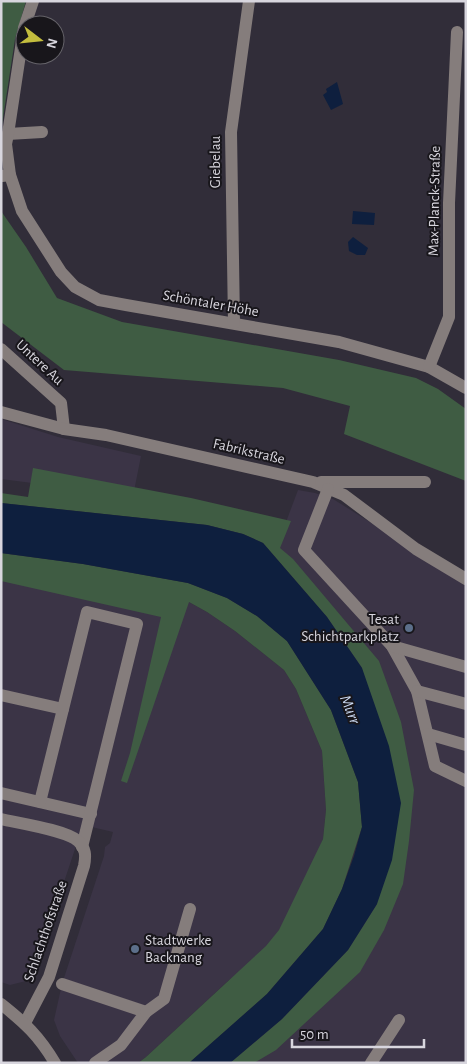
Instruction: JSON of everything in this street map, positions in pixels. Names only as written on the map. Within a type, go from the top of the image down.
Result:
[{"type":"street","points":[[6,175],[6,144],[24,28],[33,1]]},
{"type":"street","name":"Giebelau","points":[[234,323],[231,132],[249,1]]},
{"type":"street","name":"Max-Planck-Straße","points":[[429,367],[449,317],[449,203],[456,32]]},
{"type":"street","points":[[8,134],[42,132]]},
{"type":"street","name":"Schöntaler Höhe","points":[[6,175],[22,211],[62,272],[75,287],[99,300],[339,342],[429,367],[466,388]]},
{"type":"street","name":"Untere Au","points":[[1,348],[61,404],[64,429]]},
{"type":"street","name":"Fabrikstraße","points":[[4,417],[106,435],[313,482],[344,495],[416,549],[466,579]]},
{"type":"street","points":[[313,482],[425,482]]},
{"type":"street","points":[[328,489],[304,550],[392,646],[417,691],[435,766],[466,781]]},
{"type":"street","name":"Schlachthofstraße","points":[[26,1023],[50,977],[84,866],[86,855],[82,847],[138,624],[87,612],[63,709]]},
{"type":"street","points":[[392,646],[466,667]]},
{"type":"street","points":[[417,691],[466,704]]},
{"type":"street","points":[[1,695],[63,709],[40,802]]},
{"type":"street","points":[[428,734],[466,745]]},
{"type":"street","points":[[1,793],[91,814]]},
{"type":"street","points":[[1,819],[56,831],[74,838],[82,847]]},
{"type":"street","points":[[95,1063],[121,1045],[146,1012],[164,999],[190,909]]},
{"type":"street","points":[[62,984],[146,1012]]},
{"type":"street","points":[[1,1004],[26,1023],[43,1043],[55,1063]]},
{"type":"street","points":[[371,1063],[399,1020]]},
{"type":"shaded area","points":[[1,419],[58,437],[141,456],[133,496],[1,479]]},
{"type":"shaded area","points":[[298,490],[333,499],[466,582],[466,1063],[230,1063],[392,860],[327,617],[274,554]]},
{"type":"shaded area","points":[[1,574],[189,602],[235,631],[284,670],[296,689],[322,751],[326,810],[323,839],[271,972],[249,964],[138,1063],[78,1063],[60,1036],[54,1020],[62,984],[104,856],[105,847],[110,843],[113,832],[83,825],[35,969],[26,981],[10,985],[1,982]]},
{"type":"green space","points":[[1,1],[26,1],[22,15],[15,15],[15,39],[1,131]]},
{"type":"green space","points":[[1,211],[26,247],[57,298],[122,322],[339,360],[416,378],[438,389],[466,409],[466,481],[344,434],[350,406],[283,388],[64,370],[1,322]]},
{"type":"green space","points":[[33,468],[191,498],[291,521],[280,548],[293,559],[379,661],[401,722],[414,790],[403,884],[384,930],[360,972],[276,1050],[254,1063],[230,1063],[282,1019],[348,950],[377,904],[362,668],[327,617],[263,543],[243,534],[207,525],[1,503],[1,493],[28,497]]},
{"type":"green space","points":[[1,553],[83,564],[188,583],[227,598],[257,616],[287,641],[331,710],[358,782],[362,827],[342,889],[323,929],[267,994],[189,1063],[138,1063],[266,946],[279,930],[323,839],[326,810],[322,751],[296,689],[284,670],[235,631],[189,602],[127,783],[121,781],[130,753],[161,617],[1,581]]},
{"type":"water","points":[[337,82],[343,104],[331,110],[323,95],[327,92],[326,89]]},
{"type":"water","points":[[353,211],[375,213],[374,225],[352,224]]},
{"type":"water","points":[[353,237],[368,248],[365,255],[357,255],[349,251],[348,242]]},
{"type":"water","name":"Murr","points":[[1,503],[207,525],[243,534],[263,543],[327,617],[362,668],[389,746],[401,803],[392,860],[377,904],[348,950],[282,1019],[230,1063],[189,1063],[267,994],[323,929],[342,889],[354,856],[362,827],[358,782],[331,710],[287,641],[257,616],[227,598],[188,583],[83,564],[1,553]]},
{"type":"place","name":"Tesat Schichtparkplatz","points":[[409,628]]},
{"type":"place","name":"Stadtwerke Backnang","points":[[135,949]]}]
